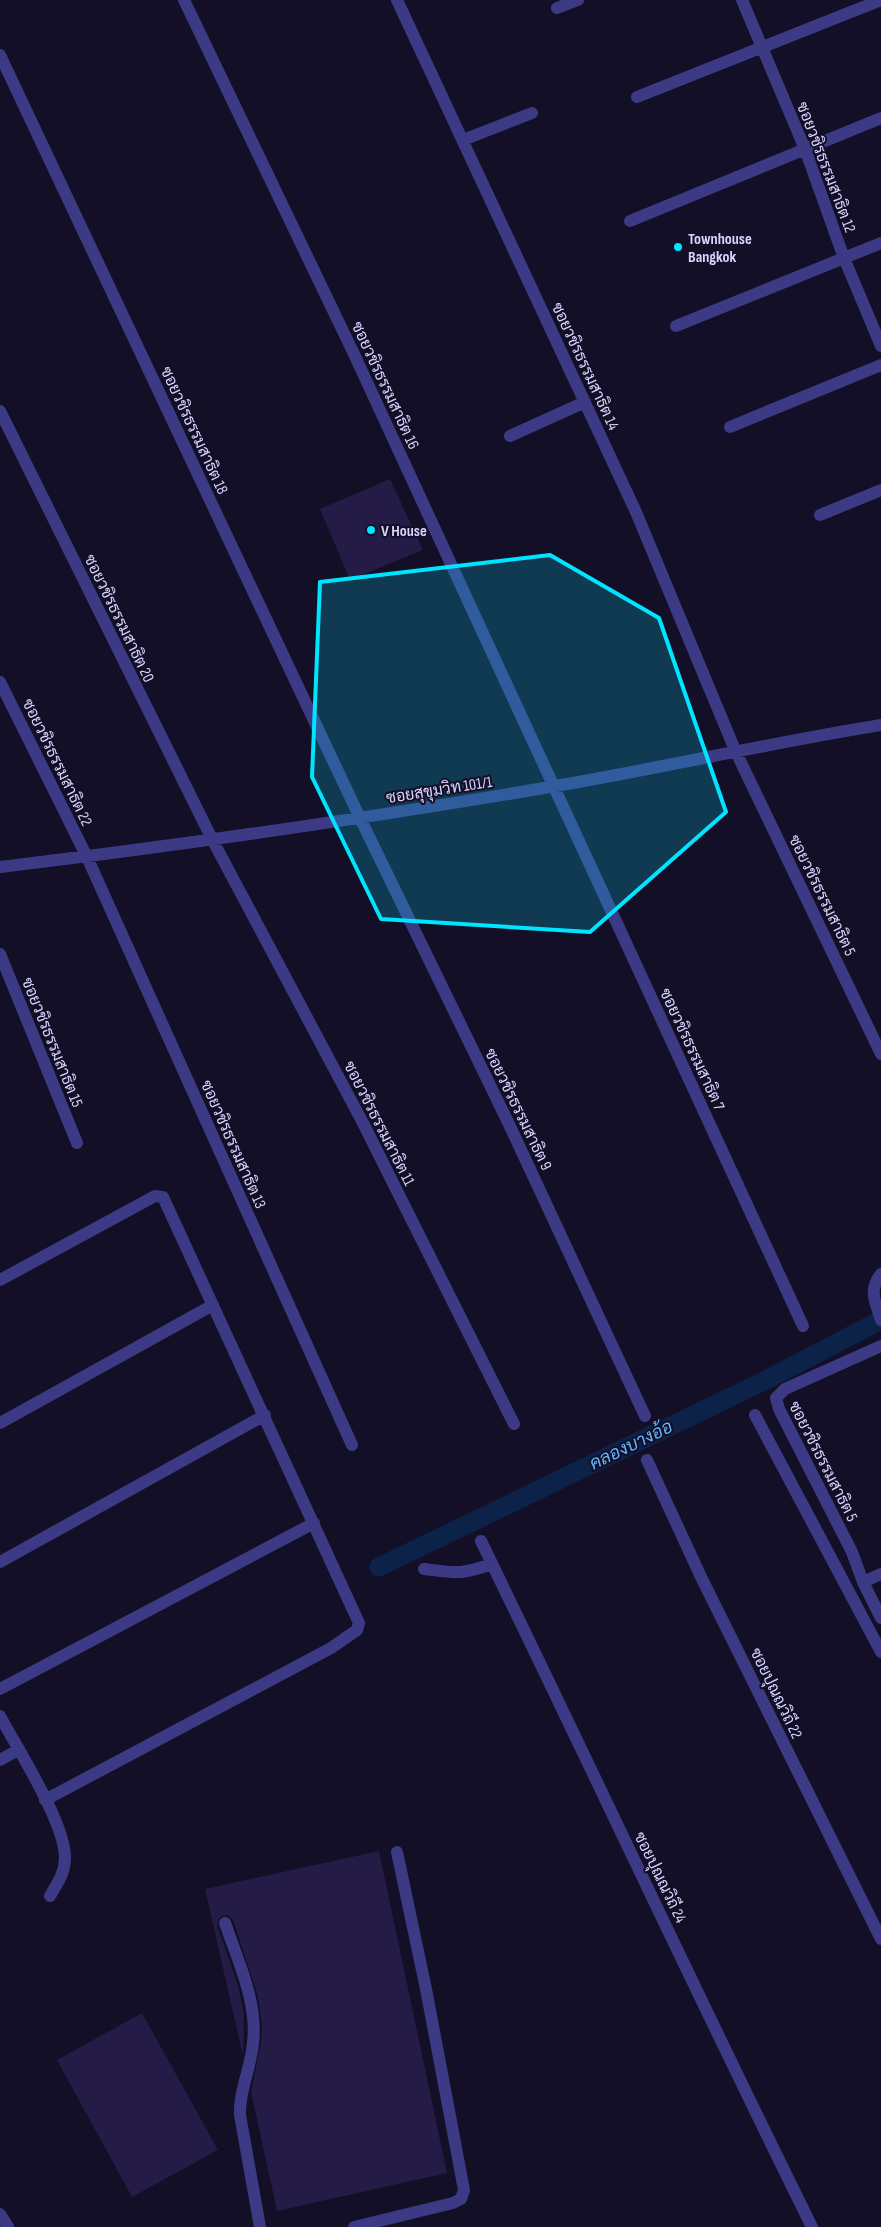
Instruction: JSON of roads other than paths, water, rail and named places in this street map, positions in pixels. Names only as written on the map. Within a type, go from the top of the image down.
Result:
[{"type":"street","name":"ซอยวชิรธรรมสาธิต 16","points":[[184,0],[354,354],[553,786]]},
{"type":"street","name":"ซอยวชิรธรรมสาธิต 14","points":[[397,0],[636,512],[735,750]]},
{"type":"street","points":[[557,8],[578,0]]},
{"type":"street","name":"ซอยวชิรธรรมสาธิต 12","points":[[742,0],[805,149],[844,258],[881,346]]},
{"type":"street","points":[[637,97],[881,0]]},
{"type":"street","name":"ซอยวชิรธรรมสาธิต 18","points":[[0,55],[360,818]]},
{"type":"street","points":[[463,140],[532,113]]},
{"type":"street","points":[[630,221],[881,118]]},
{"type":"street","points":[[676,326],[881,243]]},
{"type":"street","points":[[730,427],[881,365]]},
{"type":"street","points":[[510,436],[585,402]]},
{"type":"street","name":"ซอยวชิรธรรมสาธิต 20","points":[[0,412],[212,839]]},
{"type":"street","points":[[820,515],[881,490]]},
{"type":"street","name":"ซอยวชิรธรรมสาธิต 22","points":[[0,682],[87,857]]},
{"type":"street","name":"ซอยสุขุมวิท 101/1","points":[[0,868],[360,818],[553,786],[735,750],[881,725]]},
{"type":"street","name":"ซอยวชิรธรรมสาธิต 5","points":[[735,750],[881,1054]]},
{"type":"street","name":"ซอยวชิรธรรมสาธิต 7","points":[[553,786],[803,1326]]},
{"type":"street","name":"ซอยวชิรธรรมสาธิต 9","points":[[360,818],[507,1120],[645,1416]]},
{"type":"street","name":"ซอยวชิรธรรมสาธิต 11","points":[[212,839],[363,1123],[514,1424]]},
{"type":"street","name":"ซอยวชิรธรรมสาธิต 13","points":[[87,857],[352,1445]]},
{"type":"street","name":"ซอยวชิรธรรมสาธิต 15","points":[[0,954],[77,1143]]},
{"type":"street","points":[[0,1280],[155,1196],[163,1197],[265,1414],[356,1612],[359,1623],[357,1630],[331,1648],[45,1800]]},
{"type":"street","points":[[881,1274],[874,1283],[873,1296],[881,1320]]},
{"type":"street","points":[[0,1423],[213,1305]]},
{"type":"street","name":"ซอยวชิรธรรมสาธิต 5","points":[[881,1346],[785,1389],[776,1398],[779,1409],[852,1552],[863,1582],[881,1618]]},
{"type":"street","points":[[0,1562],[265,1414]]},
{"type":"street","points":[[755,1415],[881,1652]]},
{"type":"street","name":"ซอยปุณณวิถี 22","points":[[647,1460],[701,1577],[881,1939]]},
{"type":"street","points":[[0,1689],[314,1523]]},
{"type":"street","name":"ซอยปุณณวิถี 24","points":[[481,1541],[662,1915],[708,2017],[812,2227]]},
{"type":"street","points":[[424,1568],[456,1574],[492,1564]]},
{"type":"street","points":[[863,1582],[881,1574]]},
{"type":"street","points":[[0,1716],[59,1828],[65,1858],[62,1876],[50,1896]]},
{"type":"street","points":[[0,1760],[18,1750]]},
{"type":"street","points":[[354,2227],[453,2203],[461,2199],[464,2190],[426,1989],[396,1852]]},
{"type":"street","points":[[225,1923],[245,1982],[252,2011],[254,2040],[251,2060],[239,2100],[260,2227]]},
{"type":"street","points":[[0,2214],[8,2227]]},
{"type":"waterway","name":"คลองบางอ้อ","points":[[379,1567],[766,1380],[881,1320]]},
{"type":"place","name":"Townhouse Bangkok","points":[[678,247]]},
{"type":"place","name":"V House","points":[[371,530]]}]
